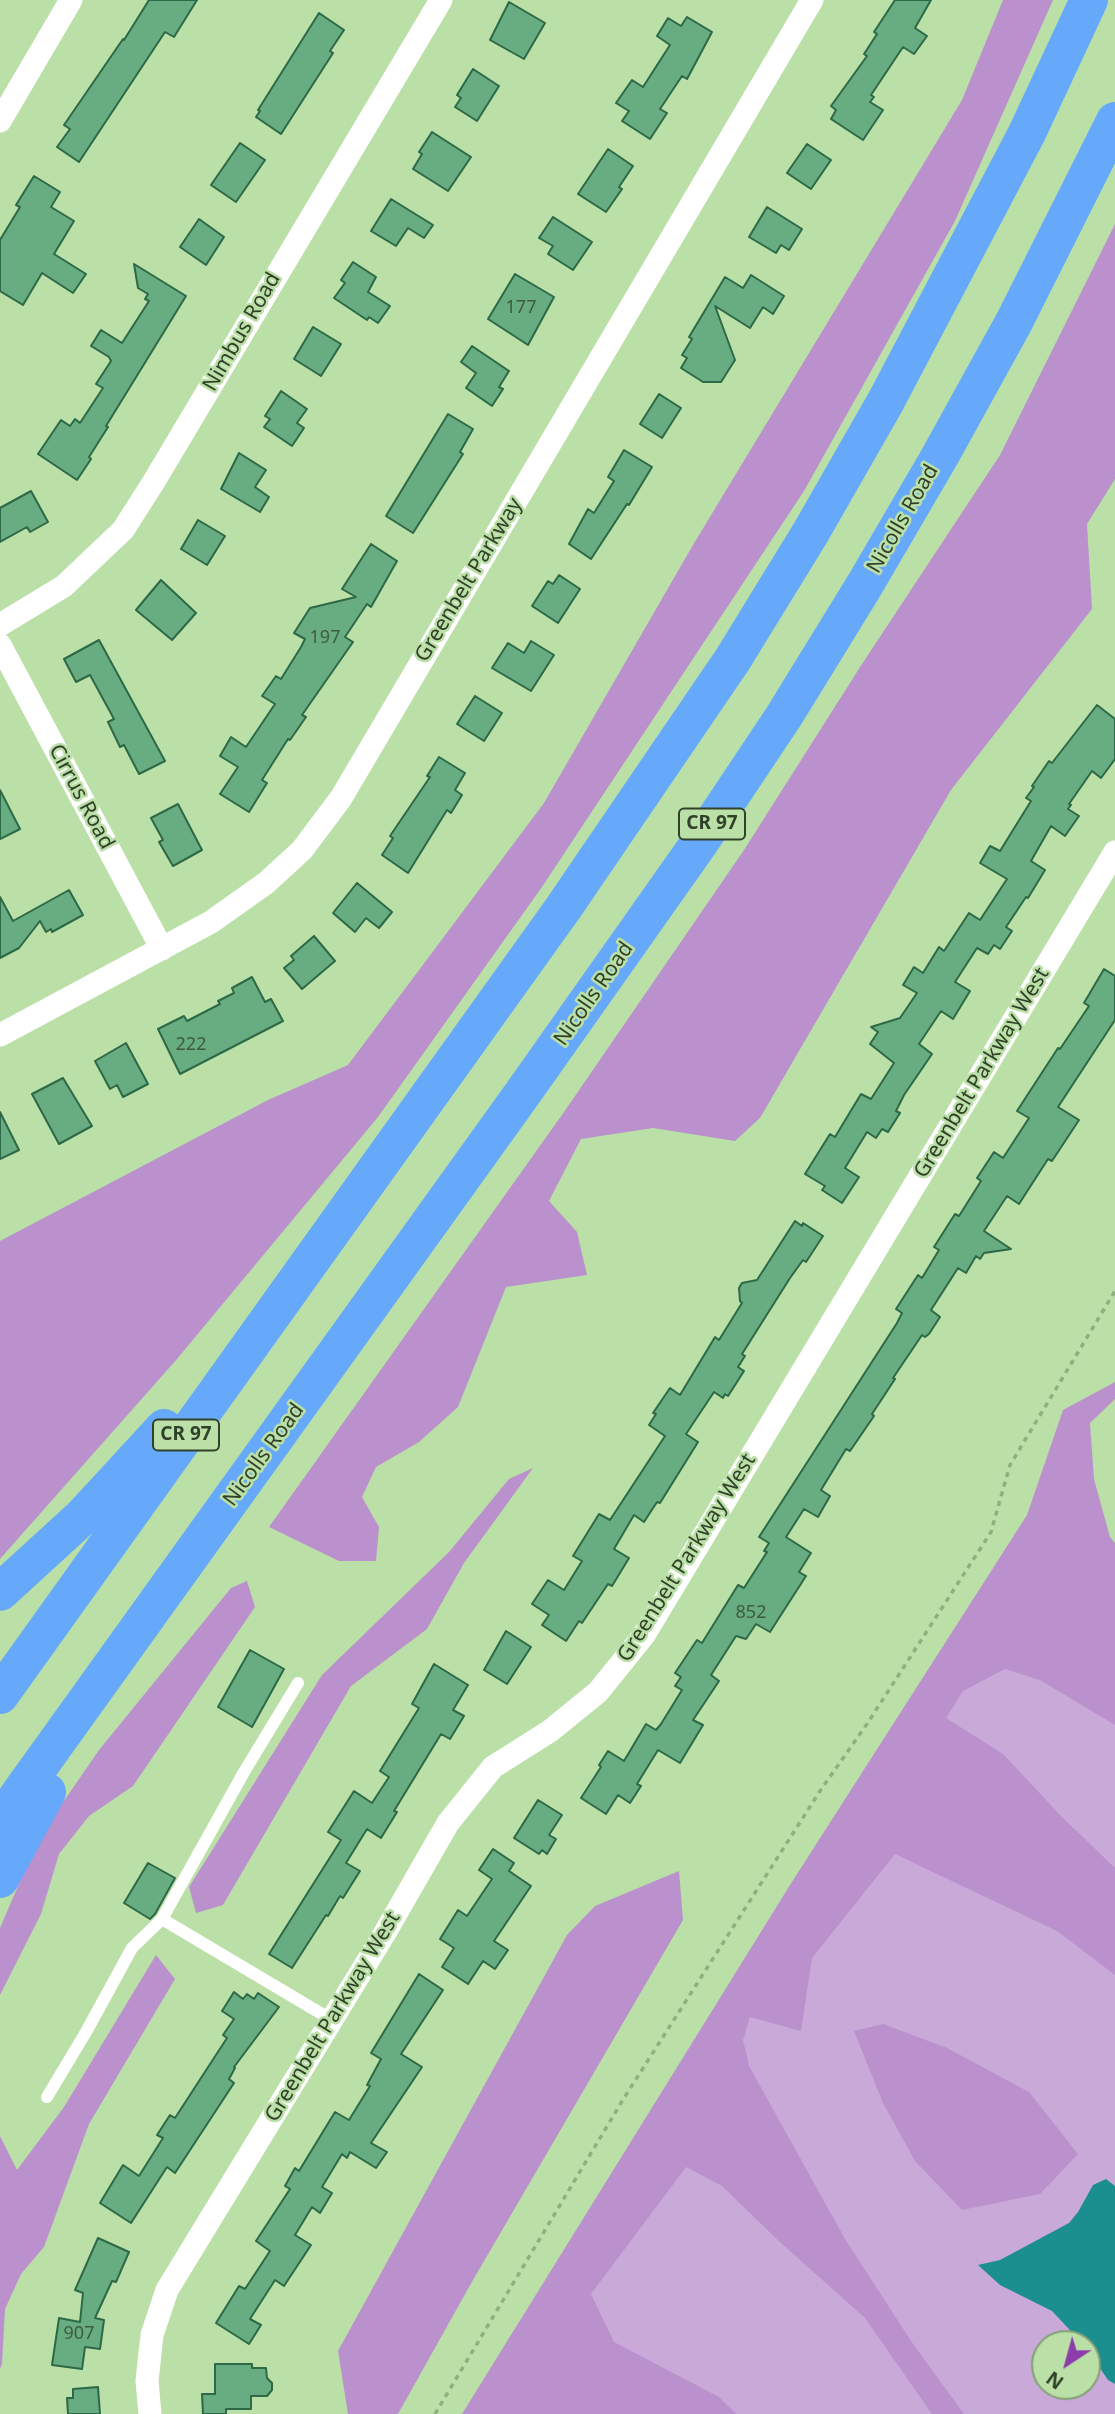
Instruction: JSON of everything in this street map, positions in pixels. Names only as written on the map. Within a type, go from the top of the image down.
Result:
[{"type":"highway","name":"CR 97","points":[[0,1695],[648,787],[733,659],[811,532],[886,401],[1027,133],[1089,0]]},
{"type":"highway","name":"Nicolls Road","points":[[0,1821],[613,966],[784,716],[864,586],[953,432],[1014,322],[1115,121]]},
{"type":"highway","points":[[0,1592],[44,1554],[121,1476],[203,1381],[289,1262],[372,1175]]},
{"type":"highway","points":[[0,1879],[34,1812],[98,1711],[149,1614]]},
{"type":"street","points":[[0,121],[71,0]]},
{"type":"street","name":"Nimbus Road","points":[[0,625],[64,586],[123,530],[441,0]]},
{"type":"street","name":"Greenbelt Parkway","points":[[0,1035],[211,922],[266,883],[302,850],[341,798],[812,0]]},
{"type":"street","name":"Cirrus Road","points":[[0,645],[162,949]]},
{"type":"street","name":"Greenbelt Parkway West","points":[[150,2414],[147,2381],[152,2335],[167,2290],[448,1824],[493,1767],[550,1731],[598,1692],[644,1635],[1115,852]]},
{"type":"lane","points":[[47,2096],[132,1948],[162,1919],[217,1818],[298,1683]]},
{"type":"lane","points":[[162,1919],[332,2020]]},
{"type":"path","points":[[435,2414],[624,2098],[820,1791],[867,1724],[991,1532],[1010,1465],[1115,1291]]},
{"type":"shaded area","points":[[1003,0],[1053,0],[955,221],[804,491],[542,887],[378,1117],[177,1359],[0,1559],[0,1241],[268,1100],[348,1065],[544,803],[693,545],[962,100]]},
{"type":"shaded area","points":[[1115,224],[1115,479],[1087,524],[1092,609],[951,790],[760,1118],[735,1141],[653,1128],[581,1139],[549,1201],[577,1232],[587,1275],[506,1287],[458,1407],[419,1442],[376,1467],[362,1497],[379,1527],[376,1561],[339,1561],[269,1527],[564,1112],[744,850],[862,664],[1000,455]]},
{"type":"shaded area","points":[[1115,1382],[1115,1399],[1090,1423],[1094,1479],[1110,1537],[1115,1543],[1115,1725],[1040,1680],[1005,1669],[963,1691],[946,1718],[1003,1754],[1115,1868],[1115,1975],[1057,1931],[895,1854],[812,1958],[801,2031],[750,2017],[743,2040],[749,2066],[845,2239],[911,2341],[964,2414],[932,2414],[865,2318],[722,2186],[686,2167],[591,2294],[614,2342],[719,2397],[736,2414],[462,2414],[790,1885],[1027,1515],[1063,1410]]},
{"type":"shaded area","points":[[533,1468],[464,1563],[427,1629],[351,1686],[223,1905],[196,1913],[189,1887],[322,1675],[449,1552],[509,1479]]},
{"type":"shaded area","points":[[1026,1549],[1115,1639],[1115,2414],[646,2414],[507,2341]]},
{"type":"shaded area","points":[[247,1581],[255,1607],[133,1786],[89,1816],[59,1854],[41,1914],[0,1995],[0,1928],[39,1837],[99,1750],[231,1588]]},
{"type":"shaded area","points":[[679,1871],[683,1920],[398,2414],[348,2414],[338,2351],[567,1935],[595,1906]]},
{"type":"shaded area","points":[[156,1955],[175,1979],[89,2124],[44,2247],[21,2274],[5,2309],[0,2369],[0,2136],[17,2170],[64,2107]]},
{"type":"shaded area","points":[[883,2024],[947,2048],[1029,2092],[1078,2154],[1040,2194],[962,2210],[915,2161],[883,2103],[854,2031]]},
{"type":"water","points":[[1106,2179],[1115,2186],[1115,2384],[1108,2380],[1101,2370],[1101,2330],[1070,2330],[1052,2311],[1000,2285],[978,2265],[1000,2260],[1069,2223],[1093,2185]]},
{"type":"building","points":[[149,0],[197,0],[174,37],[165,32],[79,162],[57,147],[70,129],[64,125]]},
{"type":"building","points":[[895,0],[931,0],[915,28],[927,36],[914,54],[903,47],[871,95],[874,97],[870,102],[883,110],[863,140],[831,119],[836,110],[831,106],[867,56],[864,54],[877,34],[874,32]]},
{"type":"building","points":[[509,2],[545,23],[524,59],[490,40]]},
{"type":"building","points":[[319,13],[344,30],[330,51],[333,53],[281,134],[256,117],[260,111],[258,110]]},
{"type":"building","points":[[687,17],[712,32],[687,79],[682,76],[660,109],[667,113],[650,139],[622,121],[629,111],[616,103],[632,80],[643,87],[670,45],[657,36],[668,18],[681,26]]},
{"type":"building","points":[[473,69],[499,86],[477,121],[455,107],[461,98],[457,95]]},
{"type":"building","points":[[432,132],[471,157],[448,191],[413,169],[422,154],[419,152]]},
{"type":"building","points":[[240,143],[265,160],[236,202],[211,185]]},
{"type":"building","points":[[807,144],[831,160],[811,189],[787,173]]},
{"type":"building","points":[[608,149],[633,166],[619,187],[622,189],[606,212],[578,194]]},
{"type":"building","points":[[34,176],[60,192],[51,207],[74,221],[54,254],[86,274],[73,293],[42,273],[23,305],[0,291],[0,240],[20,207],[16,205]]},
{"type":"building","points":[[391,199],[433,225],[424,238],[408,228],[396,246],[371,231]]},
{"type":"building","points":[[767,207],[802,229],[789,250],[781,245],[776,253],[749,237]]},
{"type":"building","points":[[553,217],[592,242],[573,270],[548,254],[553,246],[539,238]]},
{"type":"building","points":[[199,219],[224,237],[206,265],[180,247]]},
{"type":"building","points":[[353,262],[376,277],[368,292],[390,306],[378,323],[369,317],[367,320],[334,298],[345,283],[341,280]]},
{"type":"building","points":[[134,264],[186,296],[106,426],[108,427],[89,457],[91,459],[77,480],[38,454],[61,420],[70,426],[75,419],[80,423],[103,388],[96,384],[111,361],[91,346],[101,330],[122,343],[149,301],[145,299],[148,294],[138,288]]},
{"type":"building","points":[[515,274],[554,297],[528,345],[488,319]]},
{"type":"building","points":[[751,275],[784,296],[773,314],[763,307],[750,328],[715,306],[735,360],[721,382],[703,382],[681,368],[687,358],[682,355],[692,339],[689,337],[725,277],[743,288]]},
{"type":"building","points":[[313,327],[341,344],[321,376],[294,359]]},
{"type":"building","points":[[472,346],[509,371],[499,387],[503,389],[492,406],[466,388],[476,373],[461,362]]},
{"type":"building","points":[[281,391],[307,409],[297,423],[304,428],[292,446],[264,427],[270,419],[265,416]]},
{"type":"building","points":[[659,394],[681,408],[662,438],[640,424]]},
{"type":"building","points":[[448,414],[473,429],[460,452],[463,454],[413,533],[386,516]]},
{"type":"building","points":[[624,450],[652,467],[591,559],[569,544],[588,509],[594,513],[614,481],[608,477]]},
{"type":"building","points":[[239,453],[266,470],[255,487],[269,497],[260,512],[221,489]]},
{"type":"building","points":[[31,491],[48,522],[30,532],[27,527],[0,542],[0,508]]},
{"type":"building","points":[[198,520],[225,536],[207,565],[181,549]]},
{"type":"building","points":[[371,544],[397,561],[371,607],[367,604],[345,637],[353,642],[302,715],[306,717],[290,740],[288,739],[262,780],[267,783],[249,812],[220,794],[238,767],[220,756],[231,737],[246,747],[275,704],[262,696],[276,676],[281,679],[301,647],[305,639],[294,633],[310,608],[356,597],[342,589]]},
{"type":"building","points":[[559,575],[580,589],[558,623],[532,606],[548,581],[553,584]]},
{"type":"building","points":[[161,580],[196,613],[172,640],[136,610]]},
{"type":"building","points":[[99,640],[165,761],[139,774],[124,745],[120,747],[108,722],[114,719],[90,675],[76,682],[64,659]]},
{"type":"building","points":[[531,641],[554,655],[531,691],[492,668],[508,643],[524,653]]},
{"type":"building","points":[[475,696],[502,713],[484,741],[457,724]]},
{"type":"building","points":[[1097,705],[1115,719],[1115,759],[1101,778],[1092,771],[1069,804],[1071,805],[1068,809],[1079,816],[1065,836],[1051,826],[1031,861],[1045,870],[1006,927],[1012,931],[1000,949],[994,945],[988,954],[977,948],[955,982],[970,991],[953,1019],[941,1011],[919,1044],[932,1054],[904,1095],[896,1111],[900,1113],[888,1132],[882,1129],[876,1138],[867,1132],[845,1168],[859,1177],[842,1203],[822,1190],[825,1186],[805,1174],[830,1134],[835,1137],[861,1094],[871,1099],[894,1063],[870,1044],[878,1032],[871,1027],[900,1018],[917,993],[903,985],[914,967],[923,973],[939,947],[944,951],[969,913],[980,920],[1007,879],[980,863],[990,846],[1000,851],[1031,801],[1026,798],[1034,787],[1032,786],[1049,761],[1052,763]]},
{"type":"building","points":[[439,757],[465,773],[455,790],[462,795],[451,813],[447,810],[408,873],[382,855],[393,838],[390,836],[430,777],[427,776]]},
{"type":"building","points":[[0,790],[20,829],[0,839]]},
{"type":"building","points":[[178,804],[202,850],[173,866],[159,842],[163,840],[151,818]]},
{"type":"building","points":[[357,883],[392,912],[379,928],[366,918],[355,932],[333,913]]},
{"type":"building","points":[[69,890],[83,915],[52,932],[51,929],[46,932],[40,921],[19,948],[0,958],[0,897],[13,921]]},
{"type":"building","points":[[314,936],[335,961],[302,989],[284,968],[294,960],[291,956]]},
{"type":"building","points":[[1104,969],[1115,976],[1115,1020],[1058,1107],[1079,1120],[1052,1161],[1048,1159],[1019,1204],[1007,1196],[984,1231],[1011,1249],[984,1253],[980,1259],[976,1256],[966,1273],[958,1268],[931,1310],[940,1317],[929,1334],[925,1337],[922,1335],[893,1378],[895,1379],[872,1414],[874,1416],[850,1451],[846,1449],[821,1490],[830,1496],[818,1517],[804,1509],[786,1537],[811,1553],[799,1572],[806,1576],[770,1632],[756,1624],[746,1639],[736,1636],[711,1675],[719,1681],[693,1720],[703,1725],[680,1763],[658,1750],[637,1784],[641,1786],[630,1803],[618,1795],[606,1814],[581,1798],[601,1767],[599,1765],[608,1751],[624,1761],[646,1724],[656,1730],[661,1724],[682,1690],[675,1686],[681,1677],[675,1673],[697,1640],[702,1643],[738,1585],[744,1588],[767,1552],[764,1551],[769,1543],[759,1537],[897,1323],[902,1313],[896,1309],[918,1275],[922,1278],[939,1250],[934,1247],[955,1214],[959,1216],[981,1181],[977,1178],[994,1152],[1003,1158],[1029,1118],[1017,1111],[1089,1006],[1084,1003]]},
{"type":"building","points":[[252,977],[265,1002],[271,999],[283,1021],[180,1074],[158,1029],[184,1016],[187,1021],[220,1004],[218,1001],[234,993],[232,988]]},
{"type":"building","points":[[126,1043],[148,1084],[123,1097],[117,1085],[110,1089],[95,1061]]},
{"type":"building","points":[[63,1078],[92,1126],[59,1144],[32,1094]]},
{"type":"building","points":[[0,1112],[19,1150],[0,1159]]},
{"type":"building","points":[[795,1221],[823,1236],[806,1262],[803,1260],[790,1278],[742,1354],[745,1356],[738,1367],[744,1371],[728,1396],[725,1394],[723,1398],[714,1392],[686,1434],[698,1442],[660,1503],[657,1502],[644,1522],[634,1515],[614,1549],[629,1558],[612,1586],[608,1584],[582,1623],[579,1621],[566,1641],[542,1625],[549,1615],[532,1604],[548,1580],[564,1590],[582,1561],[573,1556],[599,1514],[610,1520],[665,1436],[649,1425],[656,1414],[653,1413],[670,1388],[680,1395],[715,1337],[719,1340],[742,1303],[739,1288],[742,1283],[757,1280]]},
{"type":"building","points":[[506,1631],[531,1647],[507,1684],[484,1670]]},
{"type":"building","points":[[250,1650],[284,1669],[252,1727],[218,1707]]},
{"type":"building","points":[[434,1664],[468,1685],[453,1710],[464,1716],[450,1739],[441,1734],[394,1811],[397,1812],[381,1838],[367,1829],[346,1863],[360,1871],[343,1898],[340,1896],[328,1916],[326,1915],[292,1968],[269,1954],[341,1840],[328,1832],[354,1791],[372,1803],[389,1777],[380,1771],[419,1708],[412,1704]]},
{"type":"building","points":[[538,1800],[562,1815],[549,1835],[556,1839],[547,1854],[542,1850],[539,1854],[514,1838]]},
{"type":"building","points":[[493,1849],[514,1863],[509,1871],[531,1886],[494,1941],[508,1950],[495,1969],[483,1961],[468,1984],[442,1967],[454,1948],[440,1939],[458,1910],[467,1916],[492,1879],[479,1870]]},
{"type":"building","points":[[148,1863],[175,1878],[150,1919],[124,1903]]},
{"type":"building","points":[[419,1974],[443,1990],[401,2054],[422,2067],[371,2143],[387,2152],[376,2168],[350,2152],[347,2158],[342,2154],[322,2187],[332,2193],[320,2213],[312,2207],[295,2235],[311,2245],[284,2286],[275,2280],[250,2319],[261,2325],[249,2344],[216,2323],[239,2286],[245,2289],[270,2251],[256,2241],[290,2189],[285,2186],[295,2168],[299,2171],[335,2112],[349,2120],[370,2086],[367,2085],[381,2059],[371,2053]]},
{"type":"building","points":[[234,1992],[243,1999],[247,1994],[254,1999],[258,1993],[279,2007],[234,2067],[229,2079],[234,2083],[175,2173],[167,2167],[131,2223],[100,2203],[123,2165],[139,2176],[163,2138],[157,2135],[170,2115],[175,2118],[227,2038],[223,2035],[234,2019],[222,2011]]},
{"type":"building","points":[[98,2238],[129,2252],[116,2282],[112,2281],[95,2318],[104,2320],[100,2349],[85,2347],[82,2369],[52,2365],[59,2318],[80,2322],[83,2293],[75,2290]]},
{"type":"building","points":[[215,2364],[252,2364],[252,2368],[266,2368],[272,2390],[267,2396],[251,2396],[251,2409],[226,2409],[226,2414],[203,2414],[202,2394],[215,2394]]},
{"type":"building","points":[[98,2387],[100,2414],[68,2414],[67,2398],[73,2398],[73,2389]]}]
